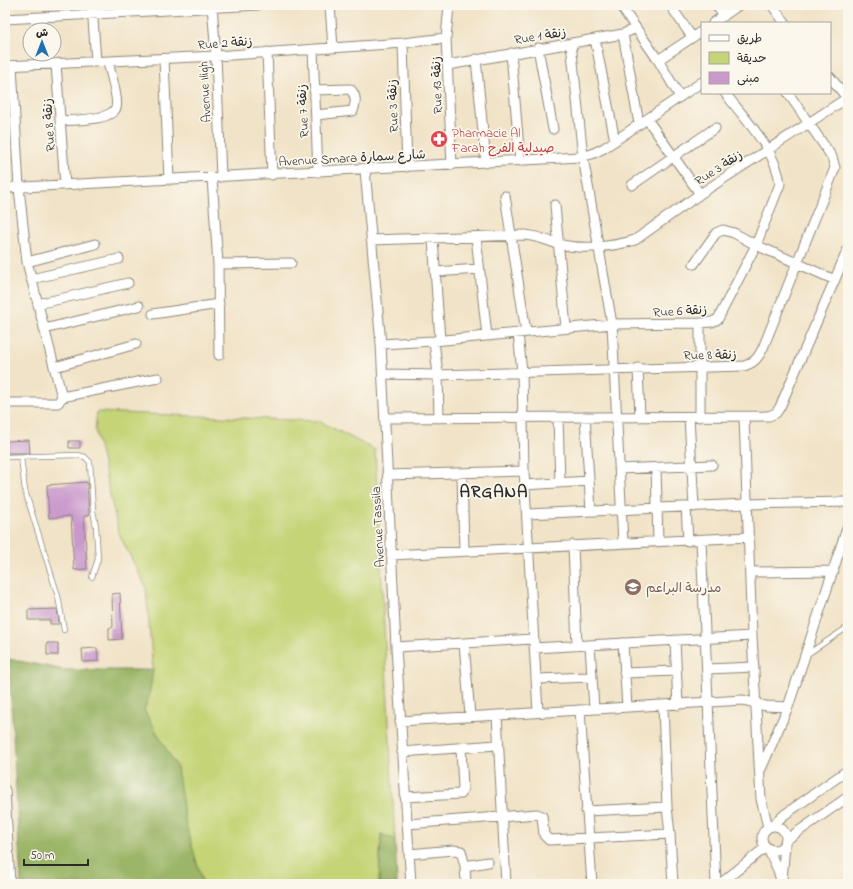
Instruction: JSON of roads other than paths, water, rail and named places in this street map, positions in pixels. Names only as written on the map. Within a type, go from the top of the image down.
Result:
[{"type":"street","points":[[92,5],[96,62]]},
{"type":"street","points":[[5,19],[93,15],[212,6],[258,5]]},
{"type":"street","points":[[330,5],[333,48]]},
{"type":"street","name":"Rue 13 زنقة","points":[[449,5],[446,38],[452,165]]},
{"type":"street","points":[[670,5],[692,37]]},
{"type":"street","points":[[716,5],[724,16]]},
{"type":"street","points":[[715,22],[739,5]]},
{"type":"street","points":[[772,5],[784,22]]},
{"type":"street","name":"Avenue Iligh","points":[[212,6],[216,56],[219,355]]},
{"type":"street","points":[[624,6],[636,28],[658,60],[680,97]]},
{"type":"street","name":"Rue 1 زنقة","points":[[448,65],[623,34],[636,28]]},
{"type":"street","points":[[658,60],[701,32]]},
{"type":"street","points":[[623,34],[643,122],[674,158],[700,194]]},
{"type":"street","name":"Rue 2 زنقة","points":[[8,66],[216,56],[403,43],[446,38]]},
{"type":"street","points":[[595,39],[615,141]]},
{"type":"street","name":"Rue 3 زنقة","points":[[403,43],[407,167]]},
{"type":"street","points":[[571,43],[583,157],[612,324],[623,543]]},
{"type":"street","points":[[538,48],[553,129]]},
{"type":"street","name":"Rue 7 زنقة","points":[[313,49],[318,172]]},
{"type":"street","points":[[267,52],[272,175]]},
{"type":"street","points":[[511,53],[520,161]]},
{"type":"street","points":[[164,59],[169,180]]},
{"type":"street","points":[[476,60],[486,163]]},
{"type":"street","points":[[60,121],[110,115],[116,107],[116,100],[108,62]]},
{"type":"street","name":"Rue 8 زنقة","points":[[56,64],[65,185]]},
{"type":"street","points":[[8,66],[26,262],[62,397]]},
{"type":"street","points":[[831,78],[847,99]]},
{"type":"street","name":"Avenue Smara شارع سمارة","points":[[5,188],[217,178],[583,157],[598,152],[701,83]]},
{"type":"street","points":[[314,90],[350,89],[355,94],[356,102],[353,111],[316,115]]},
{"type":"street","name":"Rue 6 زنقة","points":[[382,344],[437,341],[612,324],[700,324],[712,322],[722,313],[756,245],[780,184],[780,175],[769,150],[726,94]]},
{"type":"street","name":"Rue 8 زنقة","points":[[383,374],[438,375],[744,366],[752,364],[757,359],[835,168],[832,157],[789,94]]},
{"type":"street","name":"Rue 3 زنقة","points":[[371,240],[525,235],[541,237],[558,244],[599,246],[635,240],[700,194],[847,99]]},
{"type":"street","points":[[632,185],[674,158],[715,128]]},
{"type":"street","name":"Avenue Tassila","points":[[365,170],[382,344],[391,555],[411,884]]},
{"type":"street","points":[[505,196],[512,236],[522,332],[524,471],[538,712]]},
{"type":"street","points":[[555,205],[566,328]]},
{"type":"street","points":[[694,264],[716,233],[723,230],[734,233],[756,245],[835,280]]},
{"type":"street","points":[[476,237],[487,336]]},
{"type":"street","points":[[433,239],[438,375],[438,418]]},
{"type":"street","points":[[26,262],[95,244]]},
{"type":"street","points":[[385,418],[769,416],[776,413],[780,407],[848,249]]},
{"type":"street","points":[[31,279],[119,259]]},
{"type":"street","points":[[218,264],[291,263]]},
{"type":"street","points":[[435,272],[479,269]]},
{"type":"street","points":[[38,304],[128,283]]},
{"type":"street","points":[[153,314],[219,304]]},
{"type":"street","points":[[44,329],[139,306]]},
{"type":"street","points":[[700,324],[700,417]]},
{"type":"street","points":[[55,367],[136,344]]},
{"type":"street","points":[[638,368],[640,417]]},
{"type":"street","points":[[5,403],[58,403],[62,397],[158,378]]},
{"type":"street","points":[[558,417],[560,483]]},
{"type":"street","points":[[585,417],[591,511]]},
{"type":"street","points":[[688,541],[691,466],[689,417]]},
{"type":"street","points":[[744,417],[751,572],[752,636],[761,799],[764,817],[770,827]]},
{"type":"street","points":[[619,469],[712,465]]},
{"type":"street","points":[[656,468],[658,542]]},
{"type":"street","points":[[388,475],[524,471]]},
{"type":"street","points":[[462,473],[464,551]]},
{"type":"street","points":[[525,484],[589,481]]},
{"type":"street","points":[[527,514],[747,504],[848,502]]},
{"type":"street","points":[[760,770],[788,707],[848,527]]},
{"type":"street","points":[[391,555],[573,545],[749,538]]},
{"type":"street","points":[[701,540],[716,884]]},
{"type":"street","points":[[573,545],[577,646]]},
{"type":"street","points":[[751,572],[834,571]]},
{"type":"street","points":[[396,647],[464,643],[577,646],[752,636]]},
{"type":"street","points":[[675,640],[678,705]]},
{"type":"street","points":[[464,643],[470,716]]},
{"type":"street","points":[[622,643],[627,707]]},
{"type":"street","points":[[590,645],[594,709]]},
{"type":"street","points":[[707,669],[754,667]]},
{"type":"street","points":[[624,673],[676,671]]},
{"type":"street","points":[[536,679],[592,677]]},
{"type":"street","points":[[400,721],[743,700],[756,702],[766,706],[788,707]]},
{"type":"street","points":[[663,706],[672,884]]},
{"type":"street","points":[[580,710],[592,884]]},
{"type":"street","points":[[497,715],[497,745],[506,884]]},
{"type":"street","points":[[402,752],[497,745]]},
{"type":"street","points":[[405,797],[461,794],[463,788],[461,748]]},
{"type":"street","points":[[782,882],[762,838],[764,832],[784,815],[848,770]]},
{"type":"street","points":[[5,790],[10,884]]},
{"type":"street","points":[[767,848],[775,850],[848,797]]},
{"type":"street","points":[[586,811],[667,807]]},
{"type":"street","points":[[407,824],[539,814],[542,817],[544,835],[547,839],[670,834]]},
{"type":"street","points":[[770,827],[782,828],[786,834],[782,882]]},
{"type":"street","points":[[720,884],[767,848]]},
{"type":"street","points":[[409,854],[458,850],[463,855],[466,884]]},
{"type":"street","points":[[465,866],[488,862]]},
{"type":"lane","points":[[5,457],[78,455],[85,457],[90,462],[92,511],[96,526],[98,559],[92,577]]},
{"type":"lane","points":[[21,457],[25,491],[58,596],[64,630]]},
{"type":"lane","points":[[806,655],[848,627]]},
{"type":"place","name":"Pharmacie Al Farah صيدلية الفرح","points":[[439,139]]},
{"type":"place","name":"مدرسة البراعم","points":[[633,587]]},
{"type":"district","name":"ARGANA","points":[[494,491]]}]
